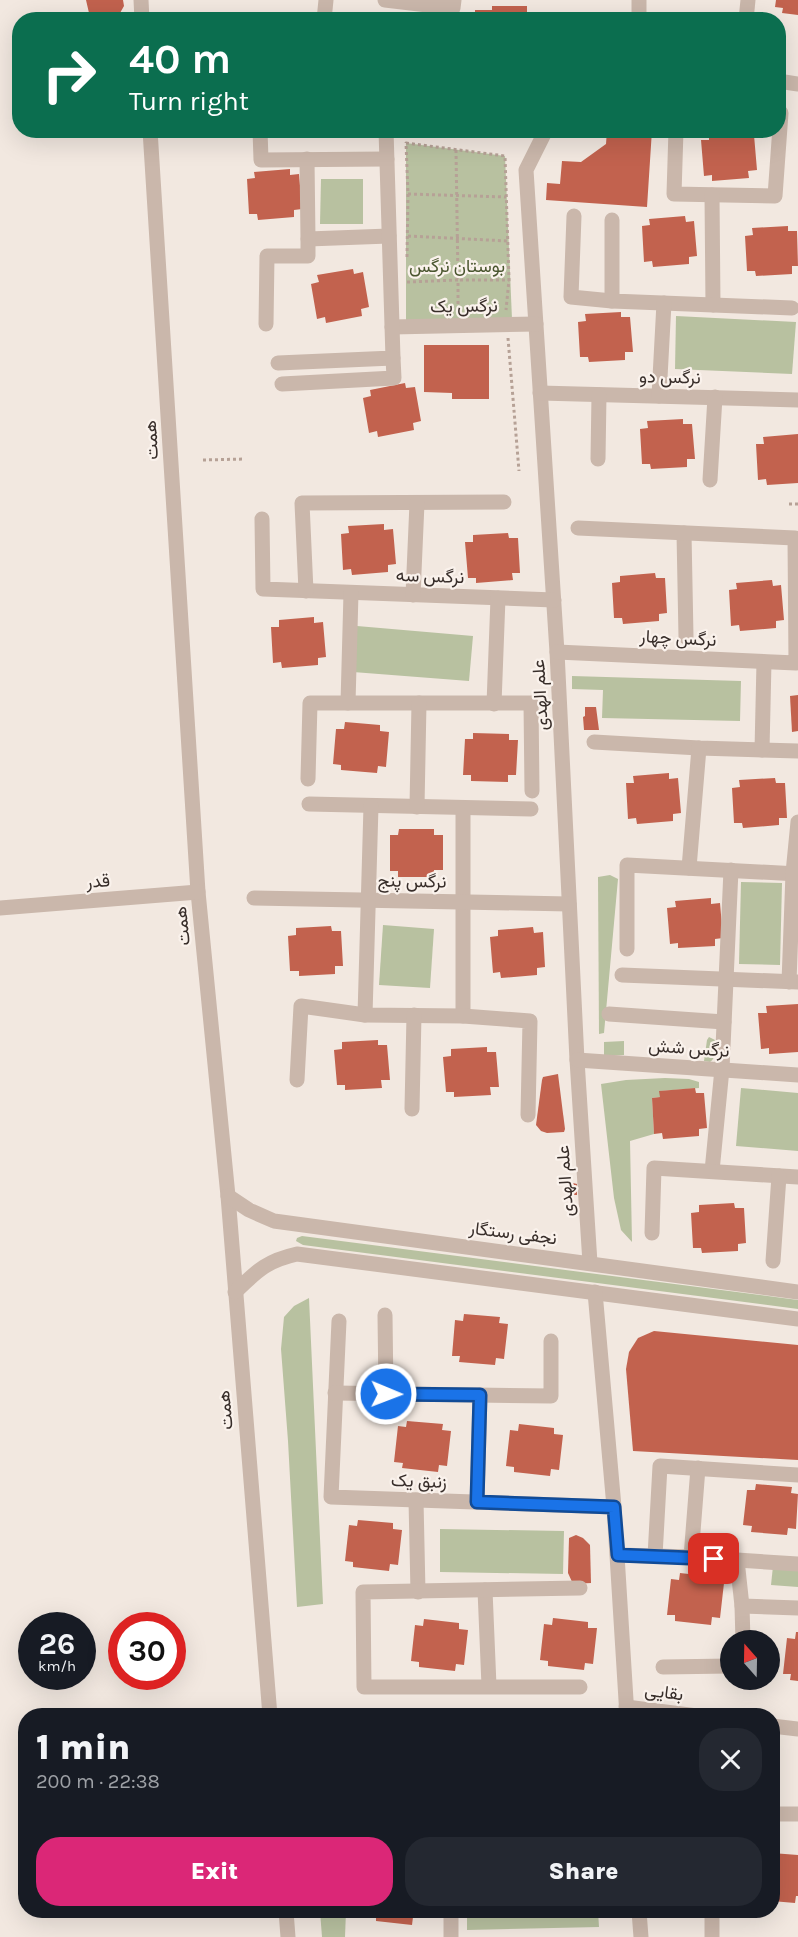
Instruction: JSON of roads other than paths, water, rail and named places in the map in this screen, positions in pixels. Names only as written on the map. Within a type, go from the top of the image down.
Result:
[{"type":"street","points":[[386,0],[453,8],[454,0]]},
{"type":"street","name":"همت","points":[[151,138],[198,892],[228,1196],[269,1708]]},
{"type":"street","points":[[260,138],[261,159],[387,159]]},
{"type":"street","points":[[282,384],[394,378],[386,138]]},
{"type":"street","name":"علم الهدی","points":[[542,138],[526,171],[554,600],[577,1060],[590,1263]]},
{"type":"street","points":[[676,138],[674,194],[775,196],[779,138]]},
{"type":"street","points":[[266,324],[267,256],[308,256],[307,159]]},
{"type":"street","points":[[712,195],[713,305]]},
{"type":"street","points":[[574,216],[571,297],[612,301],[792,308]]},
{"type":"street","points":[[612,220],[612,301]]},
{"type":"street","points":[[308,239],[389,236]]},
{"type":"street","points":[[659,396],[664,303]]},
{"type":"street","name":"نرگس یک","points":[[392,327],[536,324]]},
{"type":"street","points":[[278,363],[393,358]]},
{"type":"street","name":"نرگس دو","points":[[540,393],[798,400]]},
{"type":"street","points":[[598,459],[599,395]]},
{"type":"street","points":[[710,480],[715,398]]},
{"type":"street","points":[[413,595],[417,502]]},
{"type":"street","points":[[306,591],[302,503],[504,502]]},
{"type":"street","name":"نرگس سه","points":[[262,519],[263,589],[554,600]]},
{"type":"street","points":[[578,528],[684,533],[686,637]]},
{"type":"street","name":"نرگس چهار","points":[[557,652],[796,663],[795,538],[684,533]]},
{"type":"street","points":[[348,703],[351,592]]},
{"type":"street","points":[[494,704],[498,598]]},
{"type":"street","points":[[762,750],[764,662]]},
{"type":"street","points":[[308,779],[310,703],[531,703],[532,792]]},
{"type":"street","points":[[417,807],[419,703]]},
{"type":"street","points":[[594,742],[798,751]]},
{"type":"street","points":[[689,868],[699,748]]},
{"type":"street","points":[[309,804],[531,808]]},
{"type":"street","points":[[365,1015],[371,806]]},
{"type":"street","points":[[463,808],[463,1016]]},
{"type":"street","points":[[622,975],[793,982],[798,822]]},
{"type":"street","points":[[627,949],[627,865],[796,874]]},
{"type":"street","points":[[712,1171],[722,1070],[731,870]]},
{"type":"street","name":"قدر","points":[[0,908],[198,892]]},
{"type":"street","name":"نرگس پنج","points":[[254,898],[569,904]]},
{"type":"street","points":[[297,1080],[301,1006],[365,1015],[463,1016],[530,1021],[528,1115]]},
{"type":"street","points":[[609,1014],[724,1022]]},
{"type":"street","points":[[412,1109],[414,1015]]},
{"type":"street","name":"نرگس شش","points":[[577,1060],[798,1075]]},
{"type":"street","points":[[652,1233],[654,1168],[798,1177]]},
{"type":"street","points":[[773,1261],[779,1176]]},
{"type":"street","name":"نجفی رستگار","points":[[228,1196],[249,1210],[274,1221],[798,1292]]},
{"type":"street","points":[[235,1292],[261,1267],[277,1258],[297,1254],[798,1319]]},
{"type":"street","points":[[595,1292],[618,1555],[627,1708]]},
{"type":"street","points":[[385,1315],[386,1394]]},
{"type":"street","points":[[339,1321],[335,1393],[551,1396],[551,1341]]},
{"type":"street","name":"زنبق یک","points":[[335,1393],[331,1497],[614,1507]]},
{"type":"street","points":[[477,1502],[480,1395]]},
{"type":"street","points":[[655,1556],[660,1466],[798,1475]]},
{"type":"street","points":[[691,1557],[698,1468]]},
{"type":"street","points":[[416,1500],[418,1592]]},
{"type":"street","points":[[618,1555],[798,1564]]},
{"type":"street","points":[[737,1560],[743,1630]]},
{"type":"street","points":[[580,1588],[363,1592],[364,1687],[580,1687]]},
{"type":"street","points":[[485,1590],[489,1686]]},
{"type":"street","points":[[742,1606],[798,1608]]},
{"type":"street","points":[[663,1667],[720,1666]]},
{"type":"street","points":[[780,1727],[798,1729]]},
{"type":"street","points":[[780,1814],[798,1814]]},
{"type":"street","points":[[287,1918],[288,1937]]},
{"type":"street","points":[[451,1918],[451,1937]]},
{"type":"street","points":[[640,1918],[641,1937]]},
{"type":"street","points":[[712,1918],[712,1937]]},
{"type":"park label","name":"بوستان نرگس","points":[[457,266]]}]
